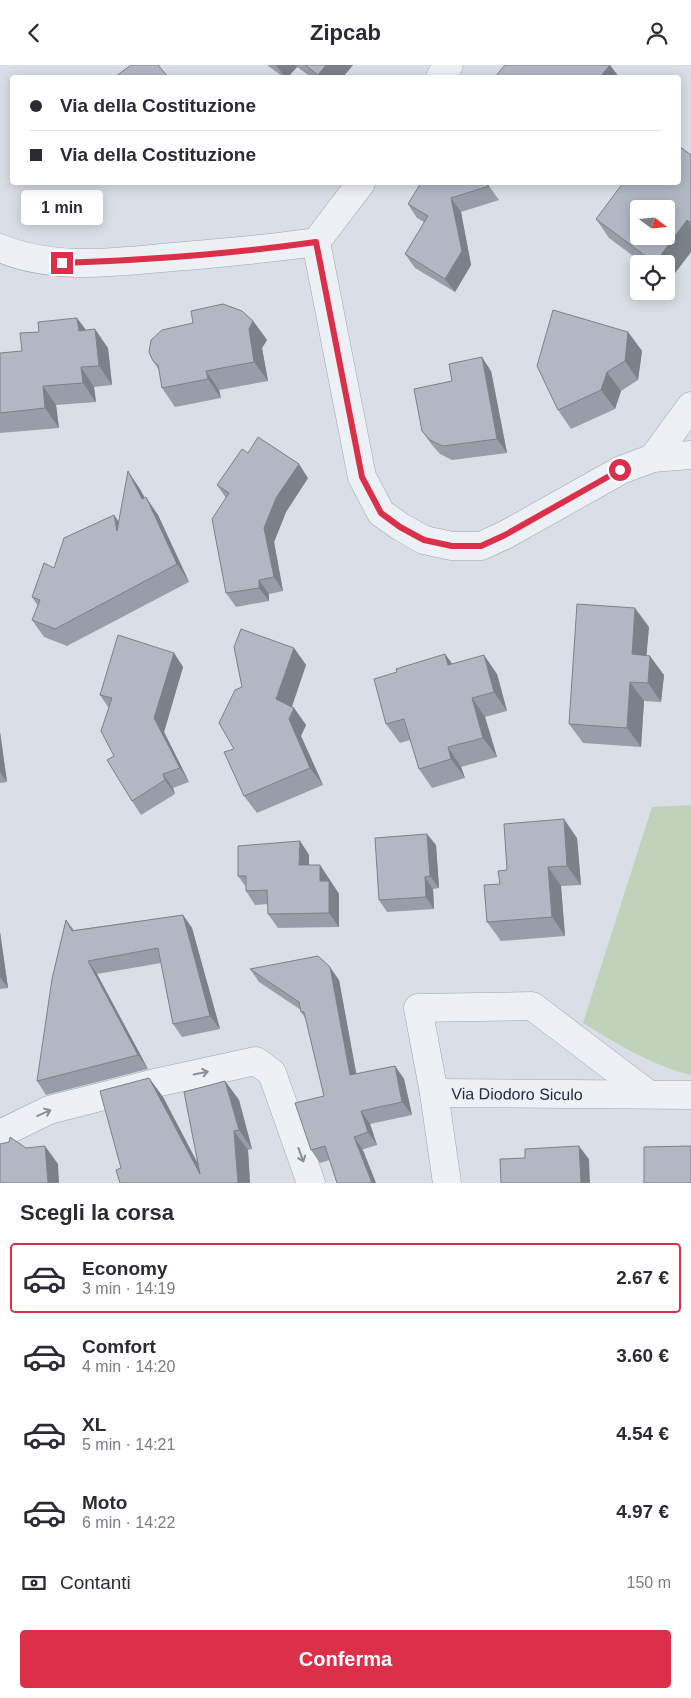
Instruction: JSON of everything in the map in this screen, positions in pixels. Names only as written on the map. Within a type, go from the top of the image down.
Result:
[{"type":"street","points":[[0,248],[19,256],[62,263],[240,252],[316,242],[359,185]]},
{"type":"street","points":[[316,242],[362,477],[381,513],[400,527],[424,540],[452,546],[481,546],[505,535],[620,470],[653,458],[691,455]]},
{"type":"street","points":[[653,458],[691,406]]},
{"type":"street","points":[[434,1093],[418,1008],[532,1006],[648,1094]]},
{"type":"street","points":[[0,1134],[49,1110],[155,1083],[256,1061],[272,1073],[311,1183]]},
{"type":"street","name":"Via Diodoro Siculo","points":[[447,1183],[434,1093],[691,1095]]},
{"type":"green space","points":[[691,805],[691,1075],[648,1060],[583,1023],[652,807]]},
{"type":"building","points":[[131,65],[158,65],[166,75],[118,75]]},
{"type":"building","points":[[305,65],[326,65],[318,75]]},
{"type":"building","points":[[505,65],[610,65],[602,75],[497,75]]},
{"type":"building","points":[[681,148],[691,155],[691,223],[687,220],[675,236],[675,200],[630,200],[630,244],[596,219],[622,185],[681,185]]},
{"type":"building","points":[[420,185],[489,186],[451,198],[462,251],[445,279],[405,254],[428,216],[408,204]]},
{"type":"building","points":[[631,245],[668,245],[661,255],[644,255]]},
{"type":"building","points":[[223,304],[242,311],[253,321],[249,329],[254,362],[206,371],[208,379],[162,388],[158,365],[153,361],[149,352],[151,340],[162,330],[193,323],[191,311]]},
{"type":"building","points":[[553,310],[628,332],[625,361],[607,372],[601,390],[558,410],[537,366]]},
{"type":"building","points":[[77,318],[79,331],[95,329],[99,366],[81,367],[83,383],[43,386],[45,408],[0,413],[0,353],[22,351],[20,333],[39,332],[38,322]]},
{"type":"building","points":[[482,357],[497,439],[443,446],[430,440],[422,431],[414,389],[452,381],[449,364]]},
{"type":"building","points":[[258,437],[299,464],[276,498],[264,528],[274,577],[259,580],[259,588],[226,593],[212,519],[229,493],[217,485],[242,449],[248,453]]},
{"type":"building","points":[[128,471],[142,499],[146,497],[177,564],[55,629],[32,620],[40,600],[32,597],[44,563],[54,568],[64,538],[114,515],[117,531]]},
{"type":"building","points":[[577,604],[635,608],[632,654],[650,656],[648,683],[630,682],[627,728],[569,724]]},
{"type":"building","points":[[241,629],[294,648],[276,699],[294,708],[289,719],[310,768],[244,796],[224,752],[234,749],[219,723],[235,690],[242,687],[234,647]]},
{"type":"building","points":[[118,635],[174,653],[154,718],[180,768],[163,774],[165,780],[132,801],[107,760],[114,756],[101,731],[112,698],[100,695]]},
{"type":"building","points":[[445,654],[448,665],[484,655],[494,692],[472,698],[483,738],[448,747],[451,759],[419,769],[404,719],[386,724],[374,679],[397,672],[396,669]]},
{"type":"building","points":[[564,819],[567,866],[548,867],[552,917],[487,922],[484,885],[500,884],[498,871],[507,870],[504,824]]},
{"type":"building","points":[[427,834],[430,876],[425,877],[426,897],[379,900],[375,838]]},
{"type":"building","points":[[300,841],[299,865],[320,865],[320,881],[329,881],[329,913],[268,914],[267,890],[246,891],[246,876],[238,876],[238,846]]},
{"type":"building","points":[[183,915],[210,1016],[173,1024],[158,948],[88,961],[138,1055],[37,1081],[52,979],[66,920],[72,931]]},
{"type":"building","points":[[318,956],[330,967],[350,1075],[395,1066],[402,1102],[361,1111],[368,1132],[354,1137],[372,1183],[337,1183],[325,1146],[311,1150],[295,1103],[324,1096],[304,1012],[301,1012],[299,1002],[250,969]]},
{"type":"building","points":[[149,1078],[200,1174],[184,1092],[225,1081],[239,1130],[234,1131],[238,1183],[120,1183],[116,1170],[121,1168],[100,1091]]},
{"type":"building","points":[[10,1137],[26,1148],[45,1146],[48,1183],[0,1183],[0,1144],[9,1142]]},
{"type":"building","points":[[579,1146],[581,1183],[501,1183],[500,1159],[525,1158],[525,1149]]},
{"type":"building","points":[[691,1146],[691,1183],[644,1183],[644,1147]]},
{"type":"route","points":[[62,263],[131,260],[260,250],[316,242],[362,477],[381,513],[400,527],[424,540],[452,546],[481,546],[505,535],[620,470]]}]
